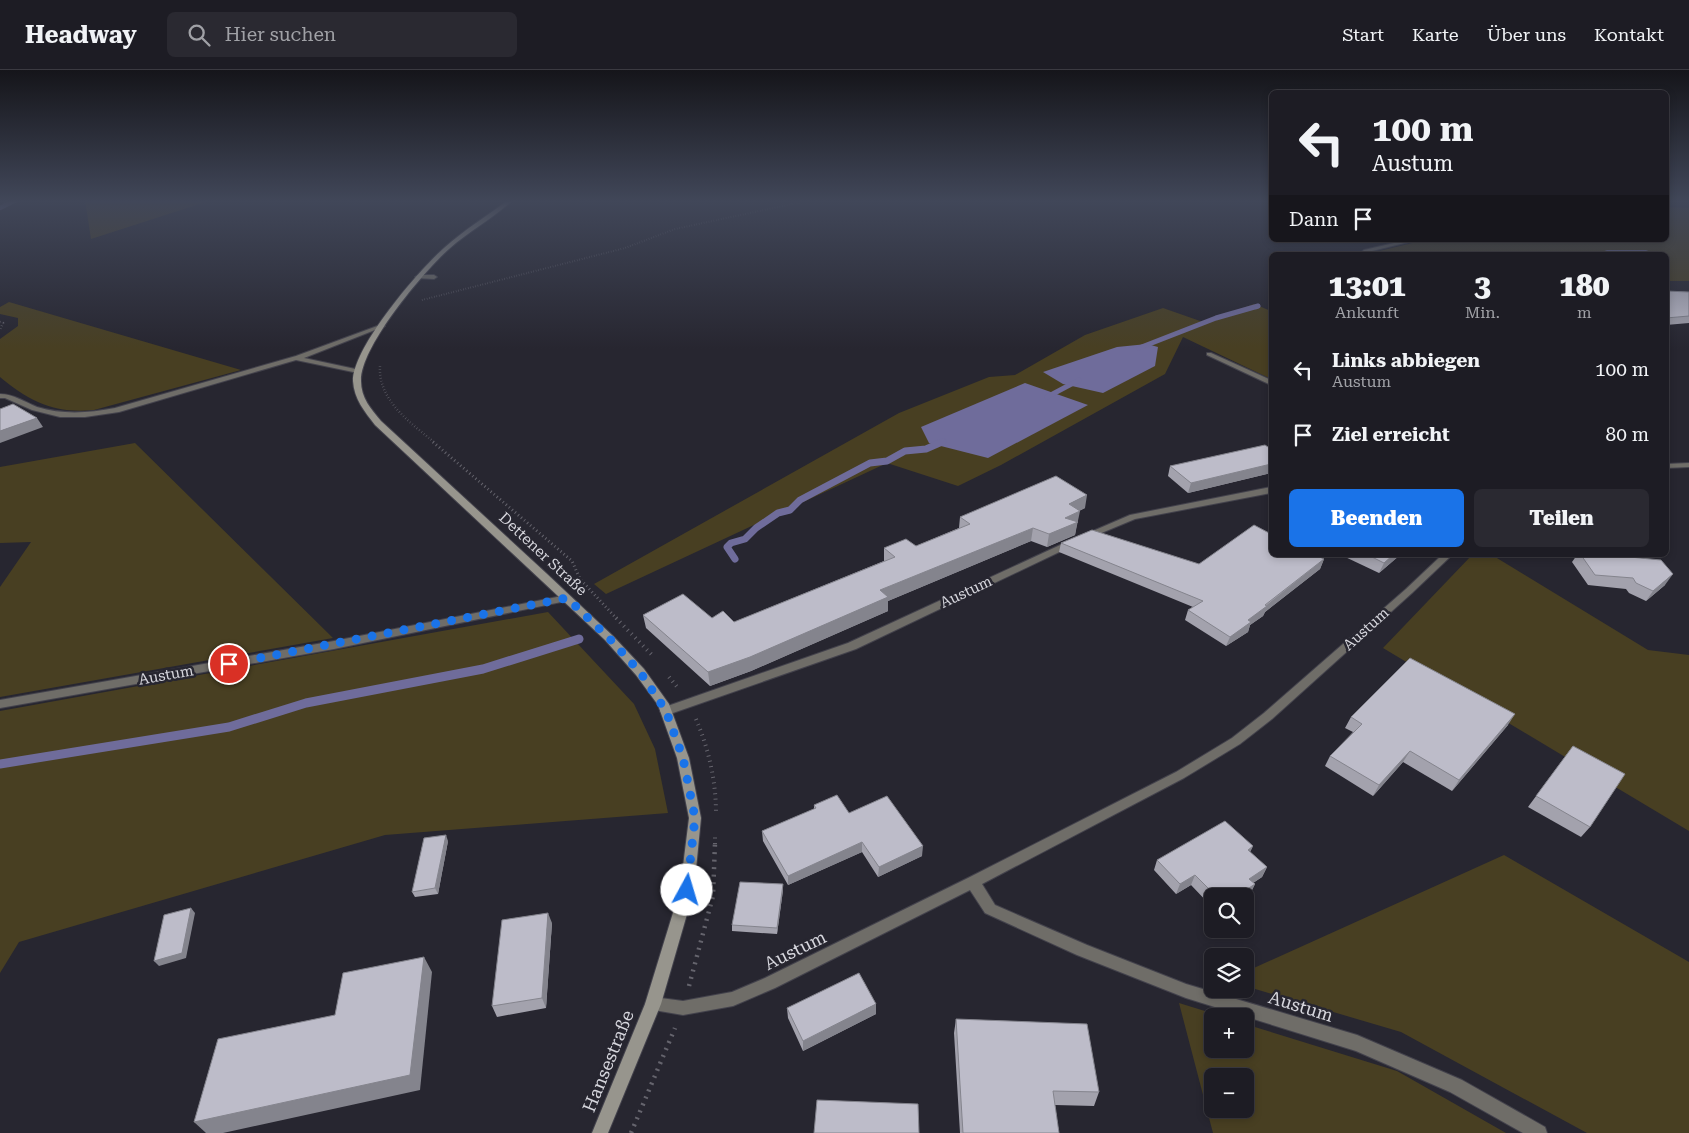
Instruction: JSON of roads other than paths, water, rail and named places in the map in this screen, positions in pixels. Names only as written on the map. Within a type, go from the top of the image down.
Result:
[{"type":"street","name":"Dettener Straße","points":[[445,250],[418,277],[382,326],[366,352],[358,371],[359,396],[378,423],[609,638],[640,672],[666,711],[683,758],[695,818],[687,890],[653,1004]]},
{"type":"street","points":[[418,277],[434,277]]},
{"type":"street","points":[[0,396],[6,396],[50,414],[87,416],[116,410],[296,358],[382,326]]},
{"type":"street","points":[[1209,354],[1269,382]]},
{"type":"street","points":[[296,358],[358,371]]},
{"type":"street","points":[[1669,466],[1689,465]]},
{"type":"street","name":"Austum","points":[[666,711],[852,646],[1059,547],[1133,518],[1269,490]]},
{"type":"street","name":"Austum","points":[[653,1004],[683,1008],[733,999],[748,993],[973,882],[1180,775],[1236,741],[1276,709],[1445,557]]},
{"type":"street","name":"Austum","points":[[0,704],[334,645],[567,598]]},
{"type":"street","name":"Austum","points":[[973,882],[990,909],[1082,950],[1186,991],[1357,1043],[1456,1086],[1539,1133]]},
{"type":"street","name":"Hansestraße","points":[[600,1133],[653,1004]]},
{"type":"waterway","points":[[1139,348],[1216,318],[1258,306],[1256,307]]},
{"type":"waterway","points":[[1047,397],[1079,380]]},
{"type":"waterway","points":[[939,443],[944,441]]},
{"type":"waterway","points":[[735,559],[727,547],[731,543],[745,539],[756,528],[778,513],[790,510],[800,500],[870,463],[887,461],[905,451],[926,449],[942,442]]},
{"type":"waterway","points":[[0,764],[229,727],[306,703],[483,669],[579,639]]}]
